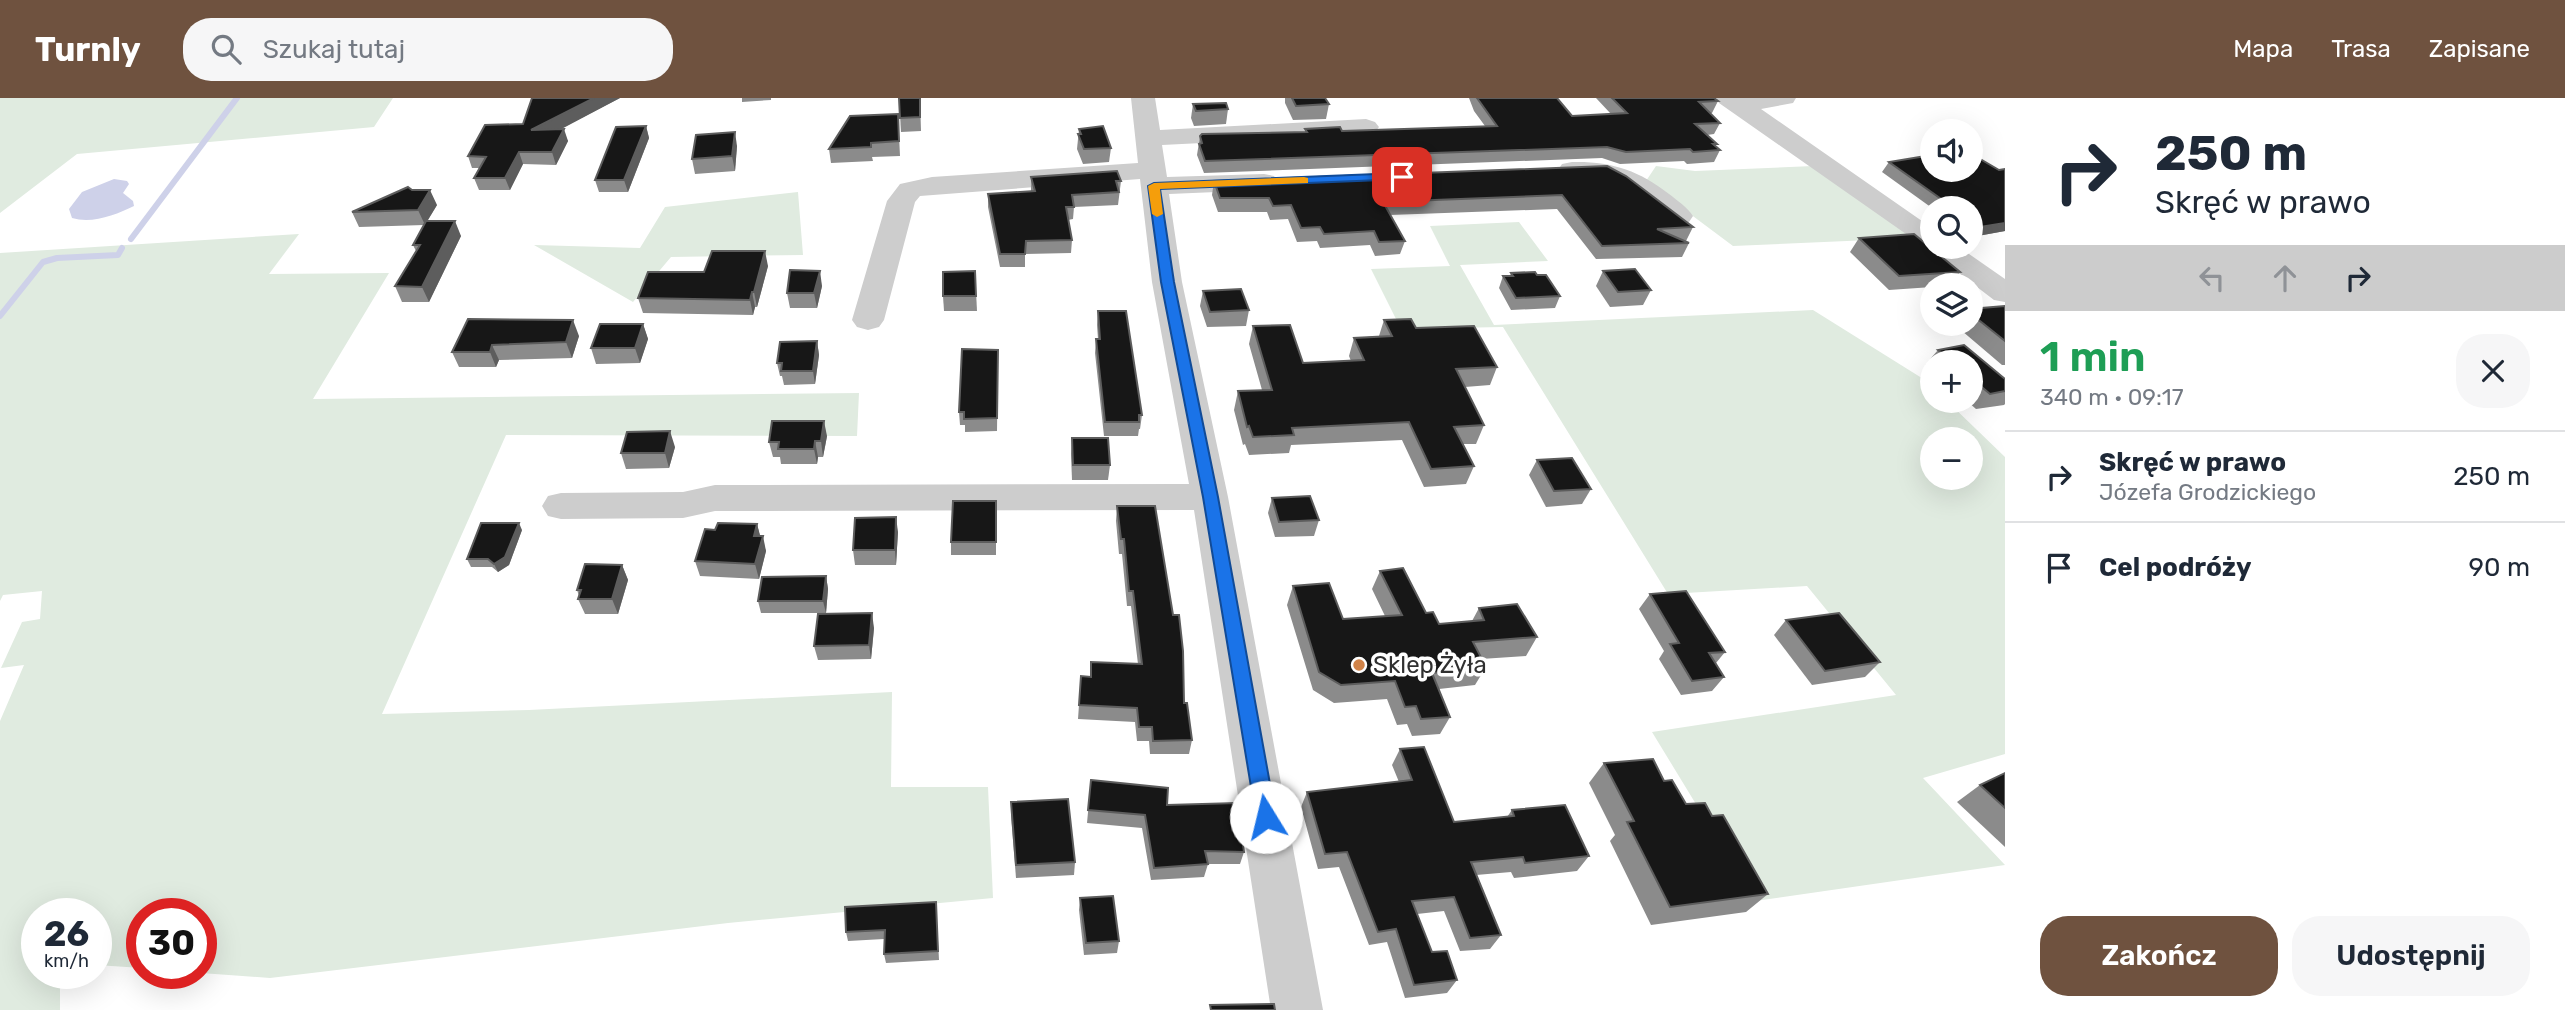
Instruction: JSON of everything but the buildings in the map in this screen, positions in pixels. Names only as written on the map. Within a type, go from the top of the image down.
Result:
[{"type":"street","points":[[1143,98],[1167,282],[1210,497],[1260,776],[1297,1010]]},
{"type":"street","points":[[1734,102],[1784,98]]},
{"type":"street","points":[[1734,102],[1920,233]]},
{"type":"street","points":[[1149,138],[1366,127]]},
{"type":"street","points":[[1546,171],[1587,169],[1615,172],[1635,180],[1679,215]]},
{"type":"street","points":[[868,320],[901,201],[910,190],[932,185],[1153,178],[1286,181]]},
{"type":"street","points":[[1966,259],[1992,271],[2005,293]]},
{"type":"street","points":[[561,506],[683,505],[715,498],[1210,497]]},
{"type":"shaded area","points":[[0,98],[393,98],[374,127],[77,154],[0,213]]},
{"type":"shaded area","points":[[1656,166],[1695,171],[1813,166],[1916,238],[1733,246],[1646,181]]},
{"type":"shaded area","points":[[798,192],[803,255],[671,257],[633,302],[534,245],[640,248],[665,207]]},
{"type":"shaded area","points":[[1519,222],[1548,261],[1460,265],[1494,325],[1813,310],[1920,377],[1920,413],[1959,413],[1974,427],[1920,427],[1920,490],[1983,490],[1983,436],[2005,457],[2005,754],[1923,778],[2005,865],[1755,901],[1652,732],[1896,695],[1807,586],[1668,594],[1503,327],[1401,329],[1371,269],[1450,266],[1430,226]]},
{"type":"shaded area","points":[[299,234],[269,274],[389,273],[313,399],[859,393],[857,436],[506,435],[382,714],[529,710],[892,692],[891,787],[988,787],[993,898],[728,923],[270,978],[217,974],[217,898],[126,898],[126,967],[112,966],[112,898],[21,898],[21,989],[60,989],[60,1010],[0,1010],[0,721],[24,665],[1,668],[22,622],[40,619],[42,591],[3,595],[0,601],[0,253]]},
{"type":"water","points":[[114,179],[127,181],[129,184],[123,193],[133,201],[134,206],[96,219],[72,218],[69,209],[82,192]]},
{"type":"waterway","points":[[131,239],[237,98]]},
{"type":"waterway","points":[[0,316],[43,262],[57,258],[118,255],[122,248]]},
{"type":"slow traffic","points":[[1157,214],[1154,186],[1304,181]]},
{"type":"place","name":"Sklep Żyła","points":[[1359,665]]},
{"type":"route","points":[[1266,817],[1210,497],[1167,282],[1154,186],[1402,177]]}]
